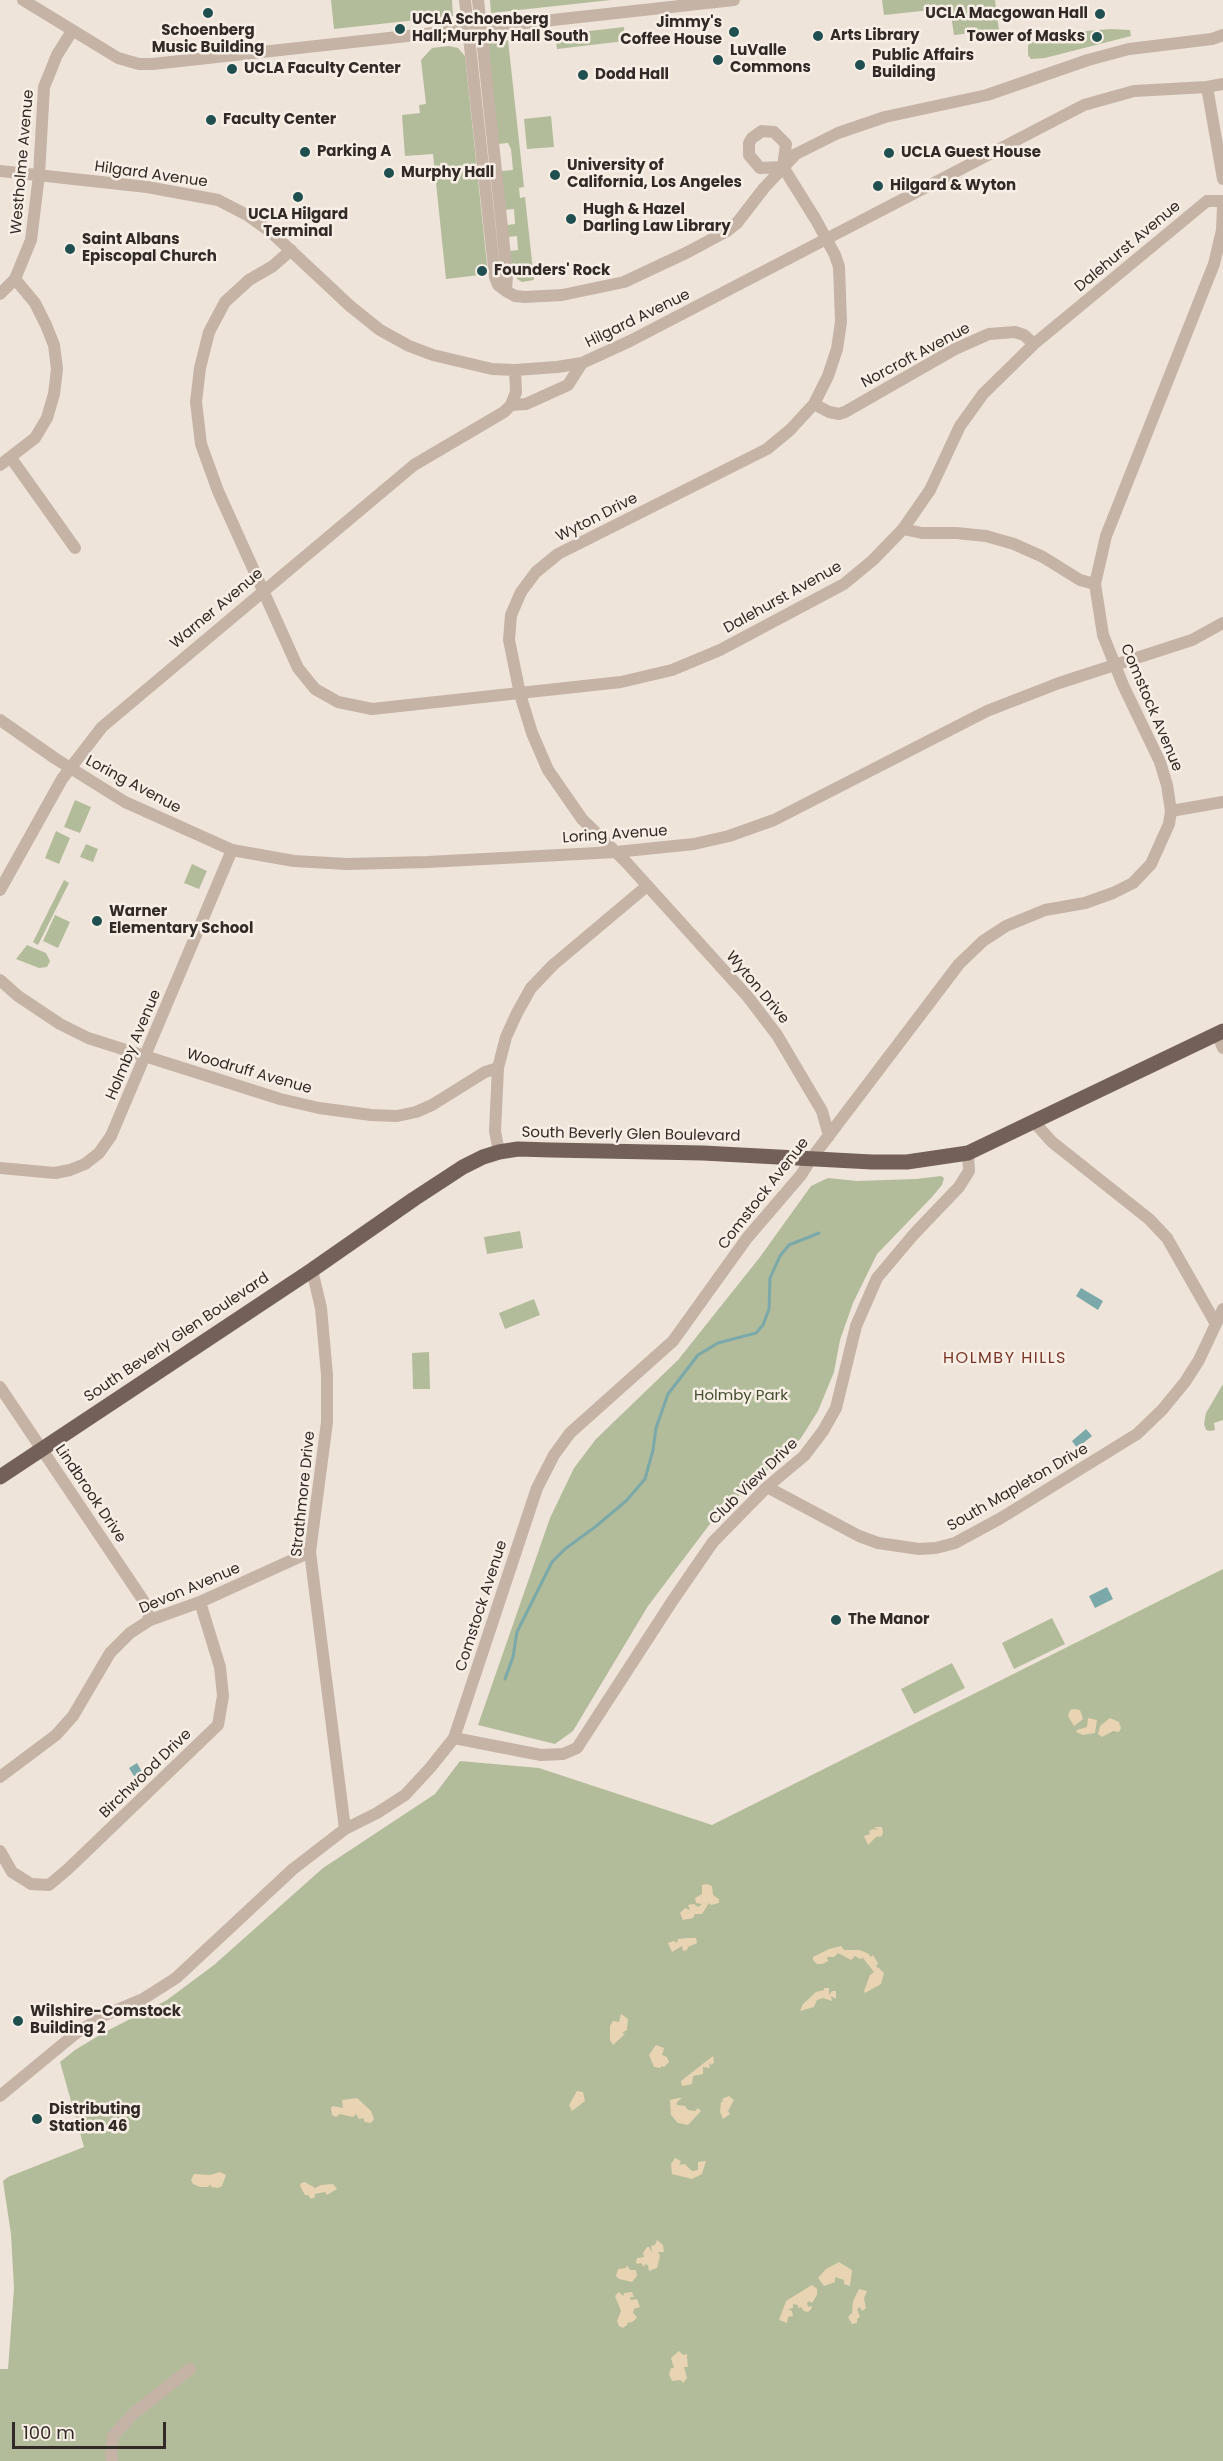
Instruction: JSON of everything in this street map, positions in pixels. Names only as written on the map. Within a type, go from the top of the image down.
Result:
[{"type":"main road","name":"South Beverly Glen Boulevard","points":[[0,1477],[463,1167],[499,1152],[526,1149],[703,1153],[907,1162],[968,1153],[1221,1037]]},
{"type":"street","points":[[24,0],[117,58],[138,64],[474,30],[734,0]]},
{"type":"street","points":[[465,0],[474,30],[495,277],[498,285],[506,291],[515,296],[525,297],[562,295],[624,282],[649,273],[727,231],[783,167],[801,150],[867,122],[987,95],[1088,60],[1129,50],[1212,39],[1223,35]]},
{"type":"street","points":[[474,30],[478,0]]},
{"type":"street","name":"Westholme Avenue","points":[[0,294],[15,279],[31,240],[39,175],[44,87],[57,55],[72,31]]},
{"type":"street","name":"Hilgard Avenue","points":[[0,171],[147,187],[218,200],[247,215],[272,233],[350,306],[381,330],[409,346],[463,364],[515,370],[557,368],[582,363],[630,341],[1084,105],[1134,91],[1223,84]]},
{"type":"street","points":[[1207,87],[1223,179]]},
{"type":"street","name":"Wyton Drive","points":[[783,167],[803,197],[835,255],[839,267],[841,322],[837,349],[828,376],[814,404],[790,430],[767,449],[558,554],[536,572],[521,592],[511,615],[509,640],[519,694],[548,770],[582,819],[616,852],[748,996],[777,1035],[822,1111],[829,1136]]},
{"type":"street","name":"Dalehurst Avenue","points":[[263,590],[298,668],[315,689],[338,702],[372,709],[621,682],[672,670],[720,650],[844,584],[873,560],[903,529],[930,490],[960,426],[982,393],[1034,344],[1207,201],[1223,201]]},
{"type":"street","name":"Comstock Avenue","points":[[0,2097],[75,2034],[105,2015],[143,1998],[176,1978],[293,1869],[345,1829],[377,1813],[405,1795],[454,1738],[537,1488],[554,1455],[570,1433],[673,1341],[747,1238],[801,1175],[810,1159],[959,963],[983,941],[1025,916],[1085,903],[1113,894],[1132,883],[1151,864],[1163,841],[1171,811],[1167,785],[1160,762],[1103,635],[1095,584],[1106,536],[1214,264],[1222,230],[1223,207]]},
{"type":"street","points":[[263,590],[218,491],[201,444],[196,402],[200,368],[209,332],[225,302],[249,280],[273,266],[291,250]]},
{"type":"street","points":[[15,279],[35,303],[46,324],[54,345],[57,369],[54,394],[47,418],[34,438],[5,462],[75,548]]},
{"type":"street","name":"Norcroft Avenue","points":[[814,404],[829,412],[845,412],[955,349],[989,334],[1015,332],[1024,334],[1034,344]]},
{"type":"street","name":"Warner Avenue","points":[[0,890],[70,768],[102,727],[414,465],[504,412],[511,405],[526,404],[568,386],[582,363]]},
{"type":"street","points":[[511,405],[516,392],[515,370]]},
{"type":"street","points":[[903,529],[922,533],[986,536],[1014,544],[1043,557],[1080,580],[1095,584]]},
{"type":"street","name":"Loring Avenue","points":[[0,720],[70,768],[144,811],[232,850],[294,861],[347,864],[616,852],[694,844],[729,836],[774,820],[987,711],[1059,683],[1192,640],[1223,623]]},
{"type":"street","points":[[1171,811],[1223,802]]},
{"type":"street","name":"Holmby Avenue","points":[[0,1168],[56,1173],[85,1164],[99,1153],[111,1136],[232,850]]},
{"type":"street","points":[[499,1152],[495,1131],[498,1068],[513,1021],[531,988],[553,965],[647,886]]},
{"type":"street","name":"Woodruff Avenue","points":[[0,980],[18,996],[60,1024],[88,1038],[280,1099],[319,1108],[370,1115],[397,1116],[416,1112],[432,1105],[485,1072],[498,1068]]},
{"type":"street","points":[[1034,1122],[1052,1142],[1149,1219],[1167,1238],[1216,1324]]},
{"type":"street","name":"Club View Drive","points":[[454,1738],[541,1755],[563,1754],[576,1748],[713,1542],[767,1487],[804,1456],[823,1431],[836,1408],[856,1326],[878,1278],[914,1234],[959,1187],[969,1171],[968,1153]]},
{"type":"street","name":"Strathmore Drive","points":[[312,1270],[321,1308],[327,1375],[327,1422],[310,1552],[345,1829]]},
{"type":"street","name":"South Mapleton Drive","points":[[767,1487],[859,1536],[878,1543],[919,1549],[936,1548],[955,1543],[991,1524],[1137,1434],[1177,1393],[1199,1360],[1223,1309]]},
{"type":"street","name":"Lindbrook Drive","points":[[0,1387],[143,1600],[150,1620]]},
{"type":"street","name":"Devon Avenue","points":[[0,1777],[56,1735],[73,1716],[110,1653],[130,1633],[150,1620],[200,1602],[310,1552]]},
{"type":"street","name":"Birchwood Drive","points":[[0,1851],[12,1872],[31,1884],[49,1885],[69,1869],[218,1725],[223,1696],[220,1667],[200,1602]]},
{"type":"street","points":[[112,2461],[112,2436],[134,2413],[190,2369]]},
{"type":"green space","points":[[331,0],[452,0],[453,16],[334,29]]},
{"type":"green space","points":[[490,0],[611,0],[491,13]]},
{"type":"green space","points":[[882,0],[995,0],[999,30],[954,35],[950,8],[884,15]]},
{"type":"green space","points":[[624,27],[625,41],[557,49],[555,35]]},
{"type":"green space","points":[[1111,29],[1130,30],[1131,36],[1045,58],[1031,59],[1028,55],[1028,45],[1039,38],[1062,33]]},
{"type":"green space","points":[[508,40],[524,187],[519,188],[520,198],[525,197],[534,280],[522,282],[517,279],[515,271],[512,271],[510,251],[518,250],[517,236],[508,237],[507,225],[515,224],[514,209],[505,210],[501,171],[513,170],[511,149],[508,143],[498,144],[488,42]]},
{"type":"green space","points":[[449,46],[458,48],[465,56],[488,274],[446,279],[433,154],[405,156],[402,115],[420,113],[419,105],[426,104],[421,60],[432,48]]},
{"type":"green space","points":[[551,116],[554,147],[527,149],[524,119]]},
{"type":"green space","points":[[75,800],[91,807],[80,833],[64,827]]},
{"type":"green space","points":[[56,831],[70,838],[59,864],[45,858]]},
{"type":"green space","points":[[86,844],[98,849],[93,862],[80,857]]},
{"type":"green space","points":[[192,864],[207,871],[199,889],[184,883]]},
{"type":"green space","points":[[64,880],[69,883],[38,945],[33,942]]},
{"type":"green space","points":[[55,915],[70,922],[58,948],[43,941]]},
{"type":"green space","points":[[27,945],[46,953],[50,961],[47,967],[39,968],[16,959]]},
{"type":"green space","name":"Holmby Park","points":[[941,1176],[944,1178],[942,1185],[877,1254],[853,1303],[840,1340],[834,1372],[818,1411],[801,1438],[716,1516],[648,1606],[573,1731],[555,1744],[478,1725],[550,1518],[574,1468],[596,1439],[678,1360],[760,1257],[811,1186],[828,1178],[857,1181]]},
{"type":"green space","points":[[520,1231],[523,1248],[487,1254],[484,1237]]},
{"type":"green space","points":[[534,1299],[540,1315],[505,1329],[499,1313]]},
{"type":"green space","points":[[429,1352],[430,1389],[413,1389],[412,1353]]},
{"type":"green space","points":[[1223,1384],[1223,1420],[1214,1423],[1215,1430],[1206,1430],[1204,1424],[1206,1413]]},
{"type":"green space","points":[[1223,1569],[1223,2461],[0,2461],[0,2369],[8,2369],[14,2288],[11,2234],[3,2181],[84,2147],[60,2062],[103,2033],[167,2000],[214,1965],[323,1868],[435,1794],[460,1761],[539,1768],[712,1825]]},
{"type":"green space","points":[[1052,1618],[1065,1644],[1014,1669],[1002,1643]]},
{"type":"green space","points":[[952,1663],[965,1688],[914,1714],[901,1689]]},
{"type":"sand","points":[[1070,1710],[1080,1710],[1083,1719],[1074,1726],[1068,1716]]},
{"type":"sand","points":[[1088,1718],[1097,1720],[1095,1733],[1083,1735],[1076,1732],[1087,1727]]},
{"type":"sand","points":[[1110,1718],[1119,1722],[1121,1728],[1119,1732],[1113,1731],[1102,1737],[1098,1734],[1100,1726]]},
{"type":"sand","points":[[874,1827],[882,1827],[882,1836],[876,1837],[868,1845],[864,1836],[870,1834],[869,1831],[873,1829],[878,1830]]},
{"type":"sand","points":[[702,1885],[712,1886],[713,1895],[719,1899],[719,1903],[711,1905],[709,1903],[702,1914],[695,1914],[693,1918],[683,1920],[680,1913],[685,1908],[690,1910],[688,1905],[694,1904],[698,1907],[702,1904],[696,1903],[695,1898],[702,1894]]},
{"type":"sand","points":[[696,1938],[697,1943],[688,1947],[687,1950],[683,1951],[682,1946],[672,1952],[668,1943],[674,1941],[677,1943],[678,1939]]},
{"type":"sand","points":[[841,1946],[844,1950],[860,1950],[869,1954],[870,1957],[873,1955],[878,1963],[876,1967],[884,1973],[881,1984],[865,1993],[870,1975],[874,1972],[863,1958],[855,1956],[851,1960],[838,1953],[834,1957],[827,1957],[828,1961],[822,1964],[817,1964],[813,1960],[813,1957],[829,1949]]},
{"type":"sand","points":[[824,1988],[829,1988],[829,1995],[832,1991],[836,1991],[836,1999],[831,1996],[832,2001],[823,1998],[817,2000],[814,2007],[800,2011],[803,2004]]},
{"type":"sand","points":[[621,2014],[628,2019],[627,2030],[613,2045],[610,2040],[610,2026],[613,2021],[619,2022]]},
{"type":"sand","points":[[656,2045],[664,2048],[662,2055],[667,2057],[669,2062],[661,2068],[654,2067],[649,2055]]},
{"type":"sand","points":[[713,2056],[714,2062],[712,2065],[709,2063],[710,2068],[703,2067],[703,2074],[693,2076],[692,2084],[682,2086],[681,2081]]},
{"type":"sand","points":[[577,2091],[583,2092],[585,2101],[572,2111],[569,2105]]},
{"type":"sand","points":[[729,2096],[734,2100],[728,2111],[730,2114],[723,2119],[720,2112],[721,2102]]},
{"type":"sand","points":[[357,2098],[371,2111],[374,2119],[371,2123],[365,2122],[363,2118],[359,2119],[356,2114],[353,2117],[332,2115],[333,2106],[343,2108],[342,2100]]},
{"type":"sand","points":[[682,2098],[677,2105],[695,2111],[698,2108],[701,2111],[688,2125],[678,2123],[671,2115],[670,2100]]},
{"type":"sand","points":[[675,2158],[681,2161],[679,2165],[685,2164],[692,2171],[698,2170],[698,2162],[706,2161],[702,2174],[692,2179],[672,2174],[671,2164]]},
{"type":"sand","points":[[220,2172],[226,2175],[222,2186],[218,2188],[211,2187],[211,2184],[208,2187],[200,2187],[193,2184],[191,2180],[194,2174],[210,2175]]},
{"type":"sand","points":[[305,2182],[315,2188],[333,2184],[337,2189],[327,2195],[325,2192],[315,2194],[315,2197],[311,2199],[305,2195],[300,2186]]},
{"type":"sand","points":[[657,2240],[663,2245],[664,2252],[658,2252],[660,2256],[657,2268],[649,2271],[648,2265],[645,2264],[644,2267],[641,2263],[637,2264],[637,2258],[644,2257],[643,2253],[647,2247],[652,2253],[651,2246],[655,2245]]},
{"type":"sand","points":[[839,2262],[852,2270],[850,2286],[844,2284],[844,2280],[835,2277],[835,2282],[824,2286],[818,2278],[826,2269]]},
{"type":"sand","points":[[627,2265],[630,2270],[636,2270],[637,2276],[632,2282],[616,2276],[618,2269],[626,2268]]},
{"type":"sand","points":[[812,2285],[817,2289],[817,2295],[812,2303],[809,2301],[807,2303],[808,2307],[812,2308],[808,2312],[793,2304],[793,2308],[788,2309],[792,2311],[793,2316],[788,2317],[787,2323],[779,2320],[786,2301]]},
{"type":"sand","points":[[859,2289],[867,2291],[864,2298],[866,2308],[862,2311],[860,2307],[857,2309],[860,2317],[857,2323],[852,2324],[848,2317],[852,2313],[853,2301]]},
{"type":"sand","points":[[619,2292],[623,2296],[624,2293],[632,2292],[634,2297],[630,2300],[637,2299],[640,2307],[634,2309],[633,2313],[637,2317],[635,2320],[628,2322],[623,2328],[617,2321],[621,2311],[615,2296]]},
{"type":"sand","points":[[679,2351],[683,2355],[687,2354],[688,2367],[684,2367],[687,2378],[683,2383],[681,2380],[672,2381],[669,2374],[671,2368],[674,2368],[671,2358]]},
{"type":"water","points":[[1081,1288],[1103,1301],[1098,1310],[1076,1296]]},
{"type":"water","points":[[1086,1429],[1092,1436],[1077,1448],[1072,1441]]},
{"type":"water","points":[[1107,1587],[1113,1599],[1095,1608],[1089,1596]]},
{"type":"water","points":[[137,1763],[145,1777],[137,1781],[129,1768]]},
{"type":"waterway","points":[[505,1679],[513,1657],[517,1632],[552,1562],[626,1501],[645,1479],[656,1428],[668,1394],[698,1355],[718,1343],[756,1333],[763,1325],[769,1309],[770,1278],[780,1256],[789,1245],[819,1233]]},
{"type":"place","name":"Schoenberg Music Building","points":[[208,13]]},
{"type":"place","name":"UCLA Macgowan Hall","points":[[1100,14]]},
{"type":"place","name":"UCLA Schoenberg Hall;Murphy Hall South","points":[[400,29]]},
{"type":"place","name":"Jimmy's Coffee House","points":[[734,32]]},
{"type":"place","name":"Arts Library","points":[[818,36]]},
{"type":"place","name":"Tower of Masks","points":[[1097,37]]},
{"type":"place","name":"LuValle Commons","points":[[718,60]]},
{"type":"place","name":"Public Affairs Building","points":[[860,65]]},
{"type":"place","name":"UCLA Faculty Center","points":[[232,69]]},
{"type":"place","name":"Dodd Hall","points":[[583,75]]},
{"type":"place","name":"Faculty Center","points":[[211,120]]},
{"type":"place","name":"Parking A","points":[[305,152]]},
{"type":"place","name":"UCLA Guest House","points":[[889,153]]},
{"type":"place","name":"Murphy Hall","points":[[389,173]]},
{"type":"place","name":"University of California, Los Angeles","points":[[555,175]]},
{"type":"place","name":"Hilgard & Wyton","points":[[878,186]]},
{"type":"place","name":"UCLA Hilgard Terminal","points":[[298,197]]},
{"type":"place","name":"Hugh & Hazel Darling Law Library","points":[[571,219]]},
{"type":"place","name":"Saint Albans Episcopal Church","points":[[70,249]]},
{"type":"place","name":"Founders' Rock","points":[[482,271]]},
{"type":"place","name":"Warner Elementary School","points":[[97,921]]},
{"type":"place","name":"The Manor","points":[[836,1620]]},
{"type":"place","name":"Wilshire-Comstock Building 2","points":[[18,2021]]},
{"type":"place","name":"Distributing Station 46","points":[[37,2119]]},
{"type":"district","name":"HOLMBY HILLS","points":[[1005,1359]]}]
